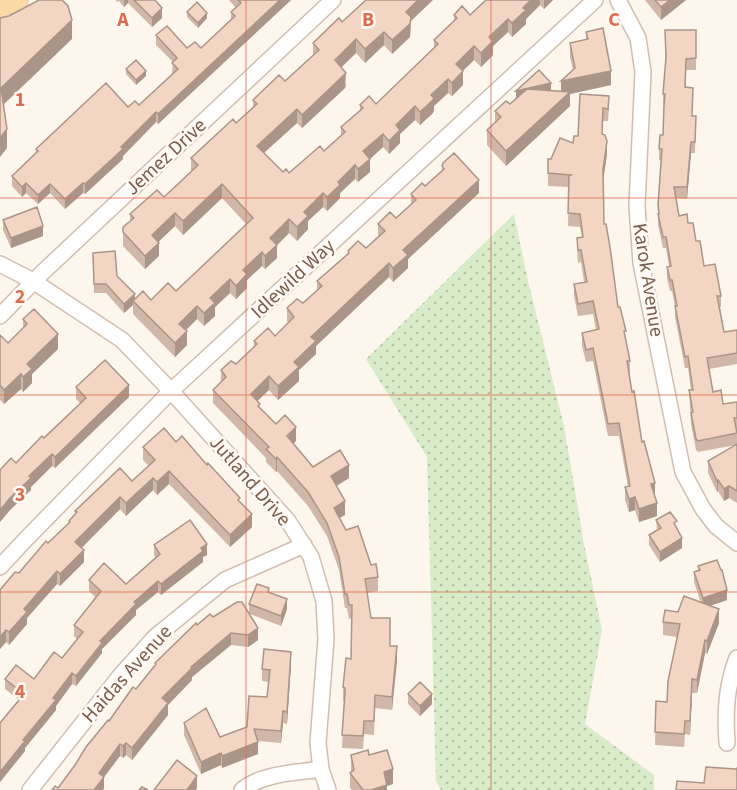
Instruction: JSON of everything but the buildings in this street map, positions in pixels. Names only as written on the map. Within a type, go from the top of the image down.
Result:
[{"type":"main road","points":[[0,7],[18,0]]},
{"type":"street","name":"Jemez Drive","points":[[0,316],[33,281],[333,0]]},
{"type":"street","name":"Idlewild Way","points":[[0,567],[171,391],[595,0]]},
{"type":"street","name":"Karok Avenue","points":[[618,0],[638,38],[643,72],[637,206],[641,263],[683,472],[703,509],[716,526],[737,543]]},
{"type":"street","name":"Jutland Drive","points":[[0,264],[33,281],[122,340],[288,521],[304,545],[311,557],[324,602],[326,639],[318,743],[321,769],[328,790]]},
{"type":"street","name":"Haidas Avenue","points":[[30,790],[120,676],[154,637],[225,580],[304,545]]},
{"type":"street","points":[[727,743],[726,692],[737,658]]},
{"type":"street","points":[[242,790],[265,778],[321,769]]},
{"type":"green space","points":[[514,214],[564,426],[584,544],[602,630],[585,724],[654,775],[654,790],[441,790],[436,781],[427,457],[366,359]]}]
